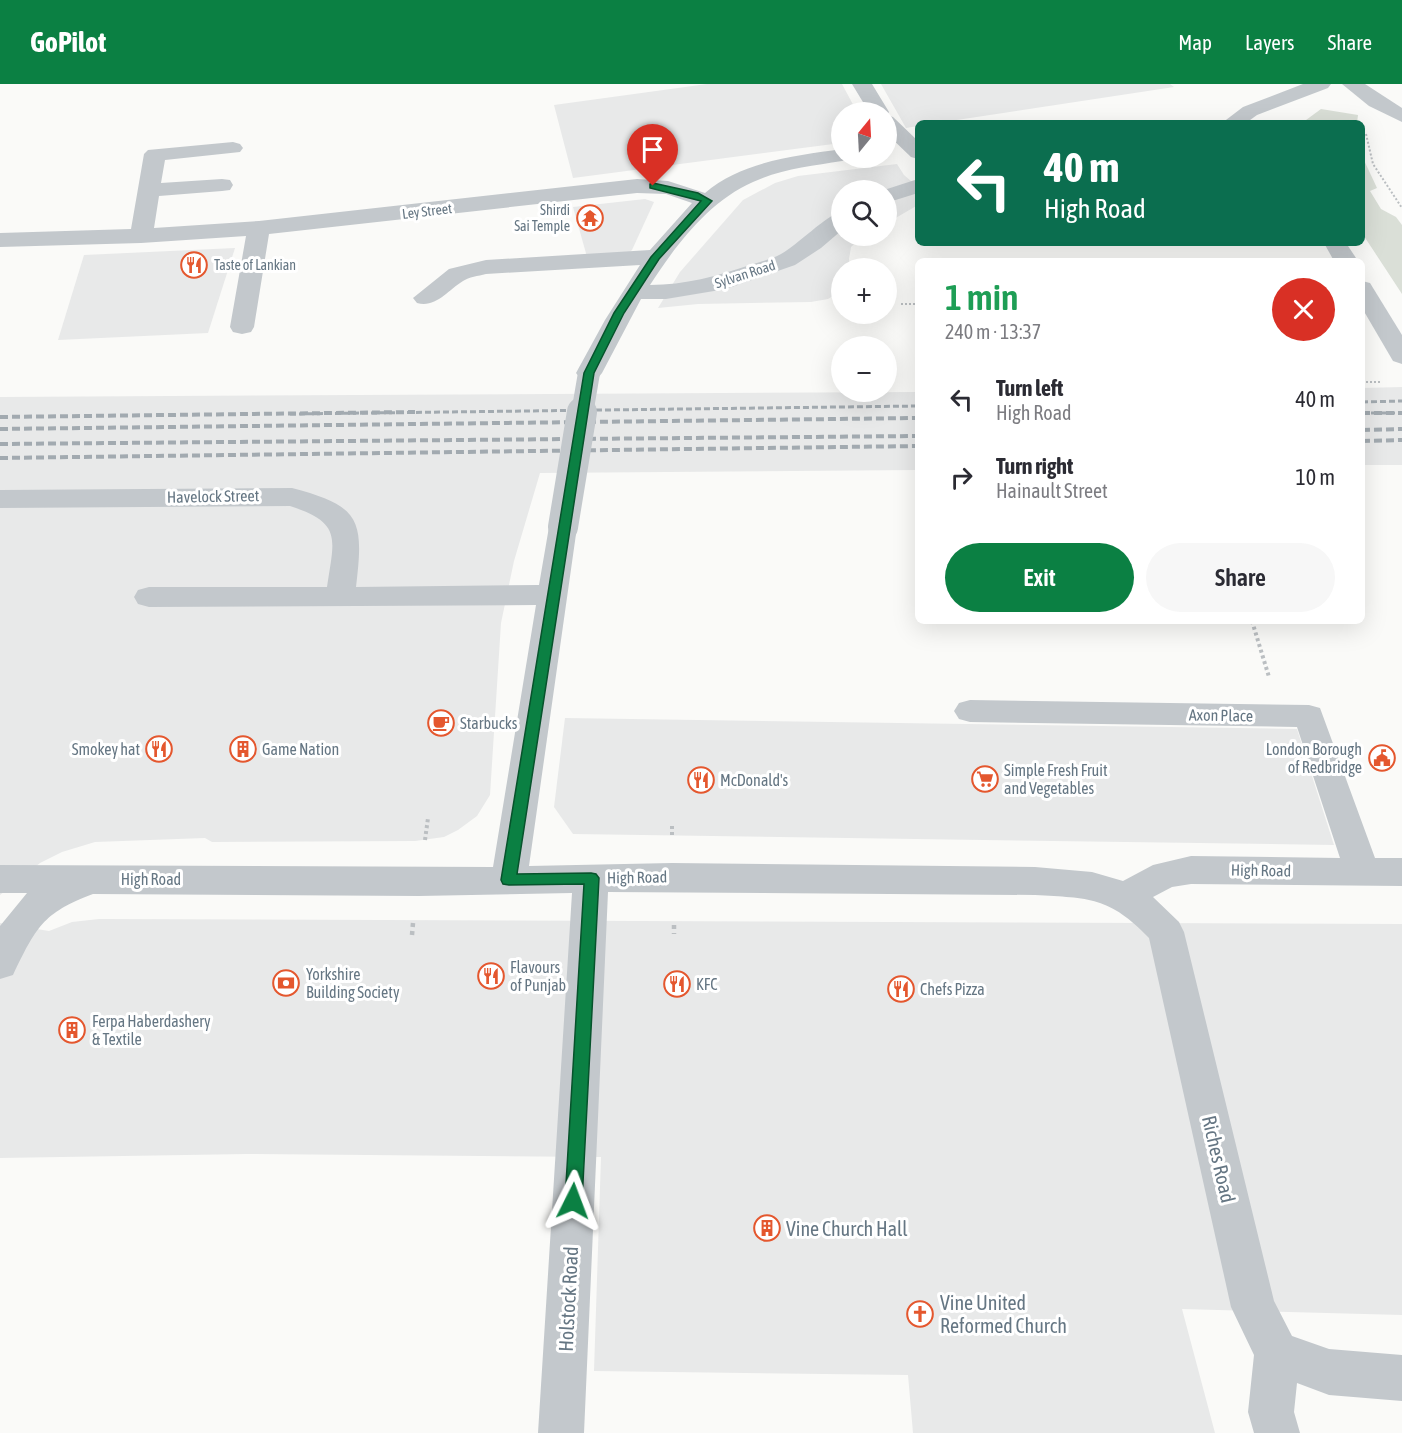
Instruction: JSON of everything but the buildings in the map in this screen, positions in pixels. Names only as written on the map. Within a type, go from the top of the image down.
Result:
[{"type":"street","points":[[862,84],[873,102]]},
{"type":"street","points":[[1236,120],[1250,111],[1321,84]]},
{"type":"street","points":[[1352,84],[1402,116]]},
{"type":"street","points":[[1369,96],[1402,92]]},
{"type":"street","points":[[897,131],[915,147]]},
{"type":"street","points":[[897,148],[915,147]]},
{"type":"street","points":[[141,236],[155,154],[233,148]]},
{"type":"street","points":[[509,880],[589,373],[619,313],[656,257],[707,201],[742,178],[790,162],[831,156]]},
{"type":"street","points":[[148,190],[222,185]]},
{"type":"street","name":"Ley Street","points":[[0,240],[141,236],[259,228],[637,186],[668,188],[707,201]]},
{"type":"street","points":[[897,193],[915,187]]},
{"type":"street","name":"Sylvan Road","points":[[634,292],[666,292],[718,284],[787,260],[831,227]]},
{"type":"street","points":[[242,327],[259,228]]},
{"type":"street","points":[[425,297],[457,274],[486,267],[656,257]]},
{"type":"street","points":[[1365,293],[1402,356]]},
{"type":"street","name":"Havelock Street","points":[[0,499],[265,496],[292,497],[321,505],[340,518],[348,536],[340,597]]},
{"type":"street","points":[[149,597],[553,595]]},
{"type":"street","name":"Axon Place","points":[[970,711],[1309,716],[1362,871]]},
{"type":"street","name":"High Road","points":[[1128,897],[1140,886],[1169,872],[1191,870],[1402,872]]},
{"type":"street","name":"High Road","points":[[0,879],[419,882],[672,877],[1035,881],[1094,884],[1128,897],[1150,914],[1166,932],[1173,960]]},
{"type":"street","name":"Holstock Road","points":[[561,1433],[591,878]]},
{"type":"street","points":[[0,964],[25,916],[47,896],[72,886],[105,879]]},
{"type":"street","name":"Riches Road","points":[[1173,960],[1253,1307],[1277,1353]]},
{"type":"street","points":[[1277,1433],[1271,1412],[1277,1353],[1329,1372],[1402,1378]]},
{"type":"path","points":[[1369,96],[1367,154],[1384,184],[1402,208]]},
{"type":"path","points":[[901,304],[915,304]]},
{"type":"path","points":[[1253,624],[1281,715]]},
{"type":"path","points":[[425,840],[428,818]]},
{"type":"path","points":[[412,935],[413,922]]},
{"type":"path","points":[[674,925],[674,934]]},
{"type":"shaded area","points":[[707,84],[842,84],[852,102],[831,102],[831,144],[573,178],[554,105]]},
{"type":"shaded area","points":[[881,84],[1170,84],[1174,87],[957,120],[915,120],[915,126],[906,128],[897,112],[897,102],[891,102]]},
{"type":"shaded area","points":[[1321,109],[1358,115],[1357,120],[1306,120]]},
{"type":"shaded area","points":[[1365,162],[1377,188],[1370,191],[1381,209],[1396,217],[1402,225],[1402,294],[1365,238]]},
{"type":"shaded area","points":[[897,164],[904,175],[915,184],[915,207],[897,217],[897,180],[831,180],[831,246],[852,246],[849,258],[831,258],[831,297],[811,302],[698,304],[658,308],[680,272],[743,200],[775,183],[798,176],[864,168],[897,168]]},
{"type":"shaded area","points":[[645,199],[654,202],[632,250],[616,265],[589,264],[573,207]]},
{"type":"shaded area","points":[[235,248],[208,333],[58,340],[84,255]]},
{"type":"shaded area","points":[[1402,387],[1402,465],[1365,465],[1365,388]]},
{"type":"shaded area","points":[[831,392],[831,402],[897,402],[897,392],[915,392],[915,470],[540,473],[514,561],[501,623],[490,795],[477,816],[458,830],[444,837],[415,841],[212,842],[205,838],[95,842],[62,852],[40,863],[0,895],[0,397]]},
{"type":"shaded area","points":[[565,718],[1297,729],[1334,845],[573,834],[554,807]]},
{"type":"shaded area","points":[[99,919],[1402,924],[1402,1315],[1182,1309],[1215,1433],[913,1433],[908,1375],[594,1371],[601,1157],[247,1154],[0,1158],[0,923],[49,931],[72,922]]},
{"type":"railway","points":[[1365,402],[1402,401]]},
{"type":"railway","points":[[290,414],[915,406]]},
{"type":"railway","points":[[0,417],[415,412]]},
{"type":"railway","points":[[1365,413],[1402,413]]},
{"type":"railway","points":[[0,429],[915,418]]},
{"type":"railway","points":[[1365,430],[1402,429]]},
{"type":"railway","points":[[0,444],[915,436]]},
{"type":"railway","points":[[1365,441],[1402,440]]},
{"type":"railway","points":[[0,458],[915,446]]},
{"type":"place","name":"Shirdi Sai Temple","points":[[590,218]]},
{"type":"place","name":"Taste of Lankian","points":[[194,265]]},
{"type":"place","name":"Starbucks","points":[[441,723]]},
{"type":"place","name":"Smokey hat","points":[[159,749]]},
{"type":"place","name":"Game Nation","points":[[243,749]]},
{"type":"place","name":"London Borough of Redbridge","points":[[1382,758]]},
{"type":"place","name":"Simple Fresh Fruit and Vegetables","points":[[985,779]]},
{"type":"place","name":"McDonald's","points":[[701,780]]},
{"type":"place","name":"Flavours of Punjab","points":[[491,976]]},
{"type":"place","name":"Yorkshire Building Society","points":[[286,983]]},
{"type":"place","name":"KFC","points":[[677,984]]},
{"type":"place","name":"Chefs Pizza","points":[[901,989]]},
{"type":"place","name":"Ferpa Haberdashery & Textile","points":[[72,1030]]},
{"type":"place","name":"Vine Church Hall","points":[[767,1228]]},
{"type":"place","name":"Vine United Reformed Church","points":[[920,1314]]},
{"type":"route","points":[[573,1201],[591,878],[509,880],[589,373],[619,313],[656,257],[707,201],[694,195],[653,186]]}]
